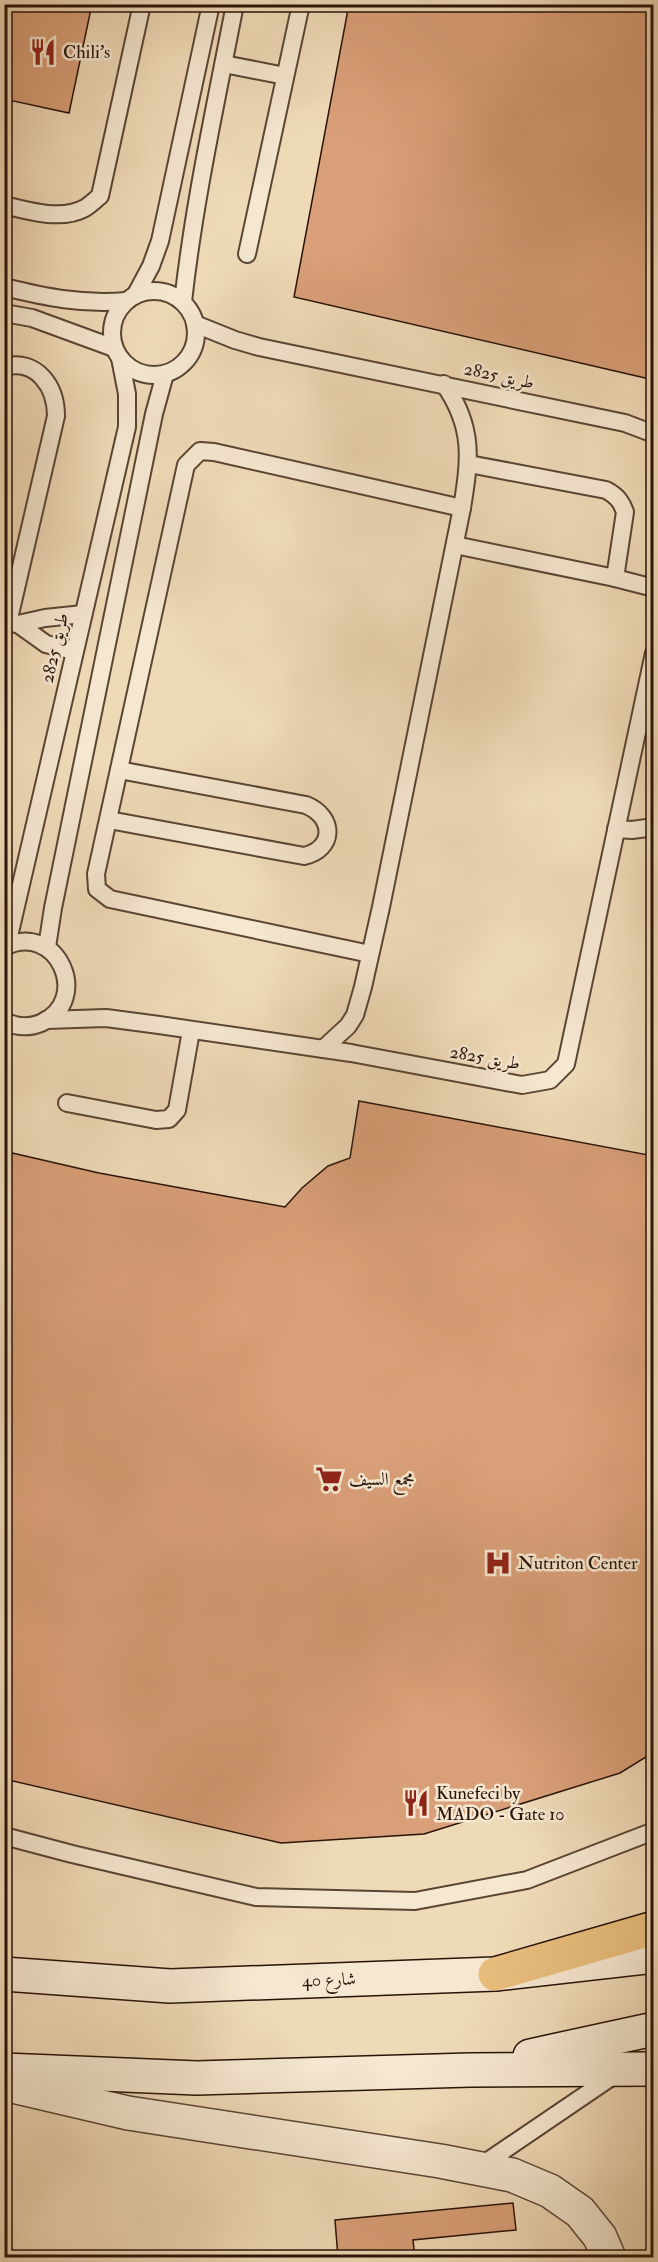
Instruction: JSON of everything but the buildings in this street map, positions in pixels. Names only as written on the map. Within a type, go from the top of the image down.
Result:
[{"type":"highway","points":[[495,1974],[654,1928]]},
{"type":"main road","name":"شارع 40","points":[[4,1974],[171,1986],[495,1974],[654,1956]]},
{"type":"main road","points":[[470,2070],[654,2029]]},
{"type":"main road","points":[[4,2070],[196,2079],[470,2070],[638,2069]]},
{"type":"main road","points":[[4,2084],[128,2114],[512,2175],[557,2196],[580,2212],[600,2236],[609,2258]]},
{"type":"lane","points":[[4,205],[31,212],[67,214],[85,208],[100,196],[142,4]]},
{"type":"lane","name":"طريق 2825","points":[[47,947],[27,942],[6,946],[127,427],[127,394],[117,353],[113,322],[151,266],[160,241],[212,4]]},
{"type":"lane","points":[[183,302],[190,246],[235,4]]},
{"type":"lane","points":[[247,255],[301,4]]},
{"type":"lane","points":[[224,64],[285,76]]},
{"type":"lane","points":[[4,287],[56,299],[101,303],[131,298],[149,291],[161,291],[173,295],[191,312],[196,337],[193,350],[177,369],[152,376],[139,373],[117,353],[32,318],[4,313]]},
{"type":"lane","name":"طريق 2825","points":[[195,324],[259,347],[625,423],[654,434]]},
{"type":"lane","points":[[4,367],[22,366],[34,371],[45,379],[56,402],[56,416],[10,623]]},
{"type":"lane","points":[[46,1020],[61,1005],[67,984],[65,970],[47,947],[52,908],[154,414],[165,374]]},
{"type":"lane","points":[[323,1049],[348,1026],[355,1016],[370,954],[462,508],[469,464],[465,425],[456,401],[444,384]]},
{"type":"lane","points":[[370,954],[110,899],[97,889],[96,874],[186,465],[200,452],[214,452],[462,508]]},
{"type":"lane","points":[[469,464],[606,490],[615,495],[622,502],[626,512],[615,578]]},
{"type":"lane","points":[[455,545],[654,588]]},
{"type":"lane","points":[[10,623],[83,614]]},
{"type":"lane","points":[[10,623],[46,644],[74,651]]},
{"type":"lane","name":"طريق 2825","points":[[6,1027],[27,1026],[46,1020],[106,1018],[323,1049],[522,1085],[550,1080],[566,1064],[654,652]]},
{"type":"lane","points":[[109,820],[304,856],[314,854],[322,847],[327,837],[327,826],[323,816],[315,809],[306,806],[119,770]]},
{"type":"lane","points":[[616,829],[632,830],[654,827]]},
{"type":"lane","points":[[67,1103],[156,1120],[169,1119],[177,1110],[192,1031]]},
{"type":"lane","points":[[4,1836],[256,1897],[415,1901],[527,1880],[654,1831]]},
{"type":"lane","points":[[478,2168],[638,2069]]},
{"type":"place","name":"Chili's","points":[[43,52]]},
{"type":"place","name":"مجمع السيف","points":[[329,1479]]},
{"type":"place","name":"Nutriton Center","points":[[498,1563]]},
{"type":"place","name":"Kunefeci by MADO - Gate 10","points":[[416,1803]]}]
